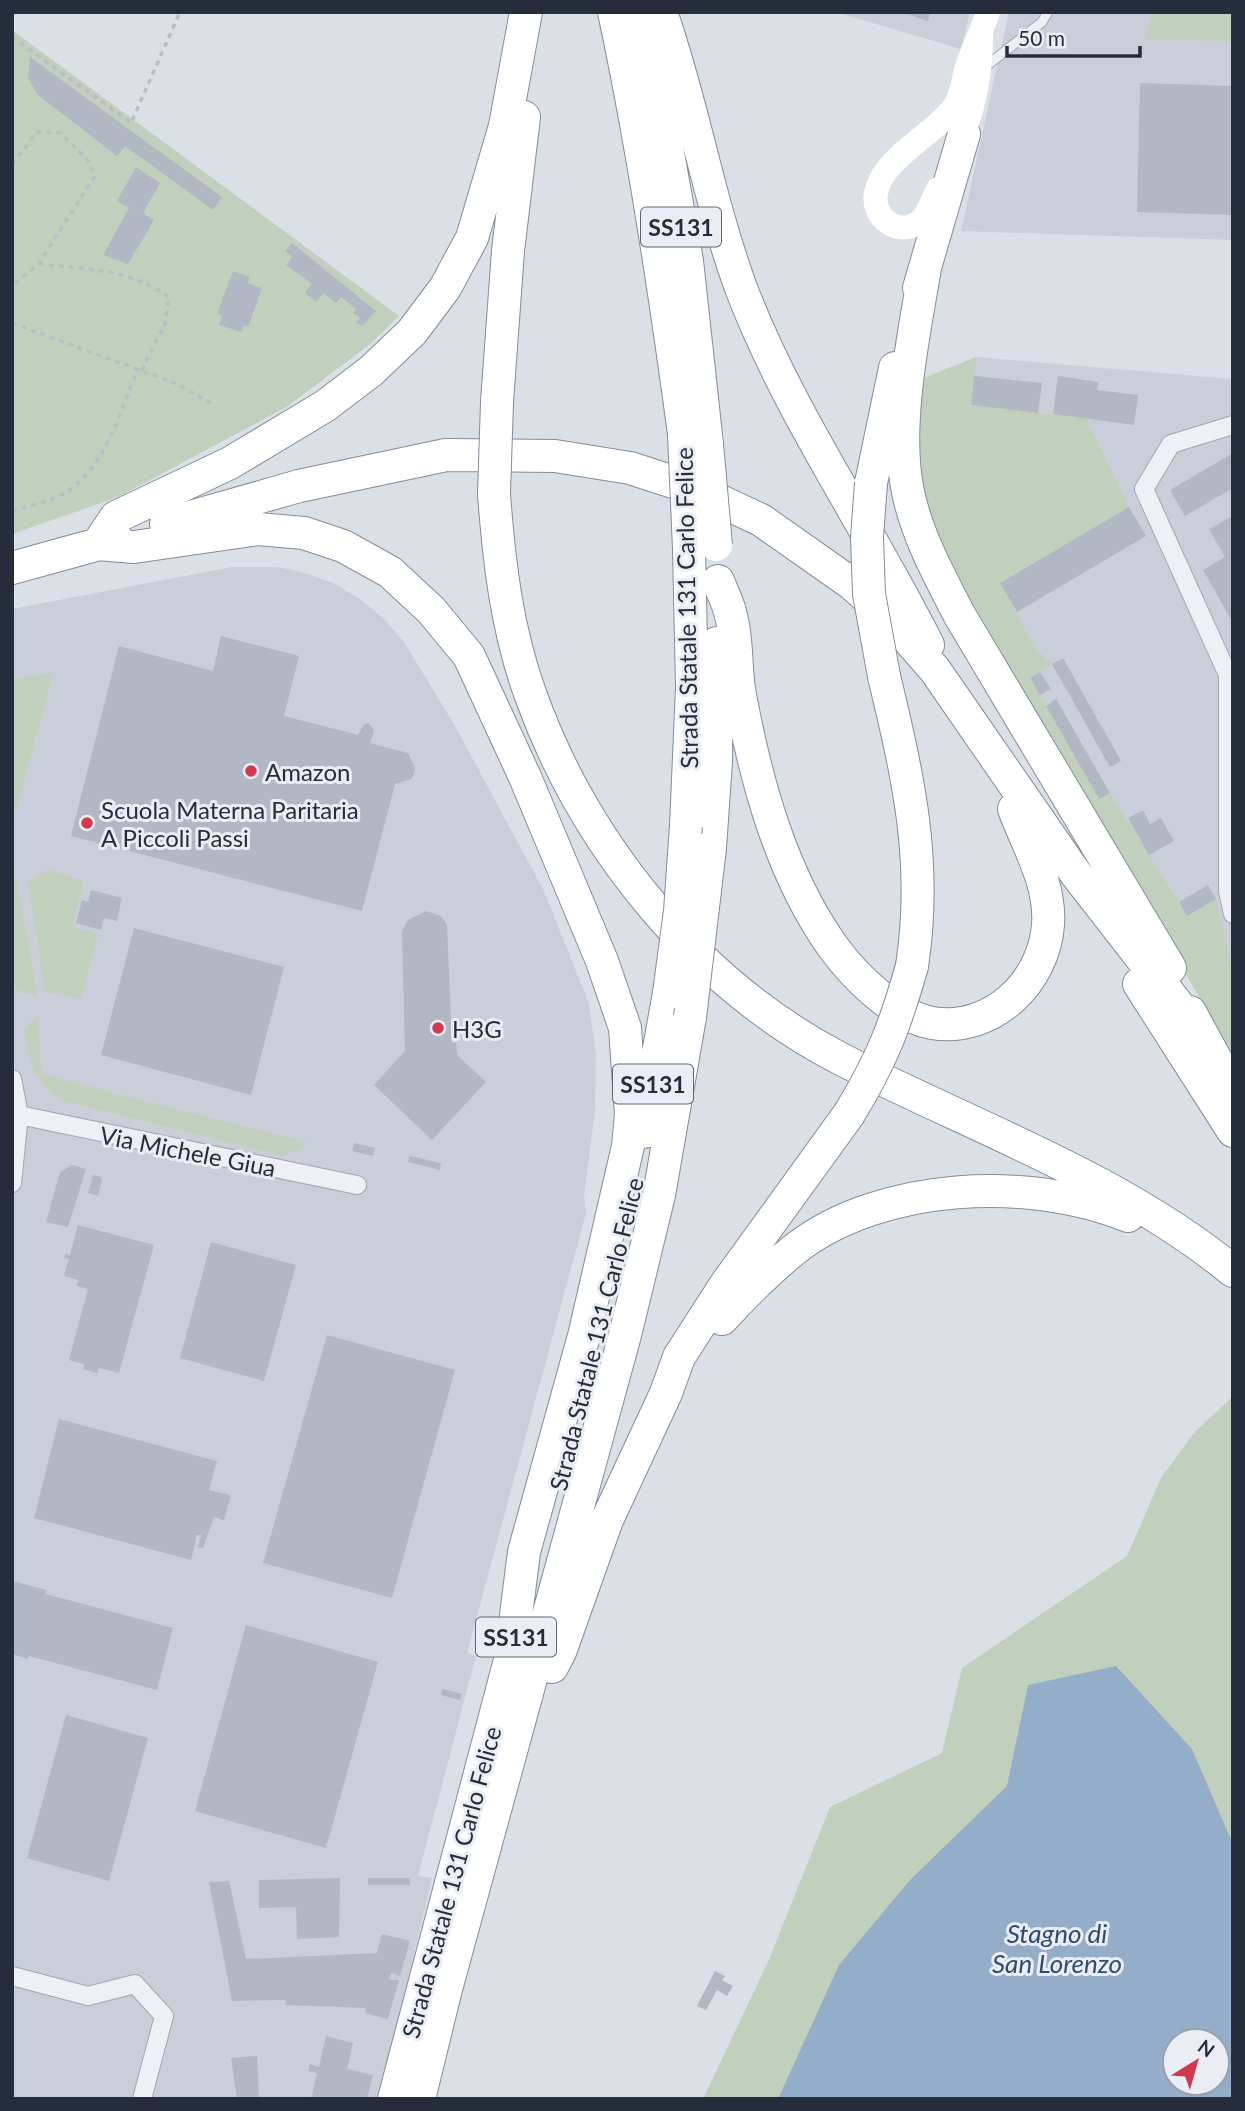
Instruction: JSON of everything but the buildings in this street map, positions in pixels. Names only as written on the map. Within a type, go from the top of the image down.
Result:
[{"type":"highway","name":"Strada Statale 131 Carlo Felice","points":[[614,12],[636,113],[696,439]]},
{"type":"highway","name":"Strada Statale 131 Carlo Felice","points":[[394,2099],[511,1655],[618,1267],[669,993],[680,911],[692,687],[703,547],[687,261],[643,12]]},
{"type":"highway","points":[[661,12],[714,209],[742,290],[820,455],[899,587],[955,700]]},
{"type":"highway","points":[[98,544],[116,517],[230,463],[325,406],[371,371],[412,332],[445,288],[472,238],[505,126],[525,20]]},
{"type":"highway","points":[[525,20],[527,95],[508,251],[497,401],[494,494],[498,555],[509,618],[530,696],[559,764],[596,829],[638,890],[687,943],[763,1010],[838,1057],[1083,1175],[1150,1211],[1233,1270]]},
{"type":"highway","points":[[519,1726],[560,1653],[607,1520],[666,1393],[679,1357],[726,1284],[849,1114],[890,1041],[912,966],[920,887],[914,813],[869,594],[871,483],[887,395],[964,134]]},
{"type":"highway","points":[[925,268],[910,361],[904,455],[908,493],[929,555],[960,616],[1169,965],[1199,1032],[1233,1091]]},
{"type":"highway","points":[[12,568],[299,486],[446,455],[555,456],[630,468],[695,489],[761,520],[807,550],[888,616],[935,670],[1076,874],[1199,1032]]},
{"type":"highway","points":[[98,544],[134,547],[258,529],[304,533],[344,546],[390,572],[431,610],[469,656],[602,961],[625,1028],[631,1114],[628,1146],[581,1349],[524,1552],[511,1655]]},
{"type":"highway","name":"Strada Statale 131 Carlo Felice","points":[[419,2099],[629,1322],[659,1195],[690,1017],[710,848],[716,762],[718,581],[703,547]]},
{"type":"highway","points":[[718,581],[732,616],[737,676],[759,776],[803,899],[833,947],[863,984],[887,1001],[932,1023],[975,1018],[1014,998],[1029,983],[1045,949],[1048,922],[1044,887],[998,761]]},
{"type":"highway","points":[[1076,874],[1127,964],[1233,1131]]},
{"type":"highway","points":[[666,1393],[733,1307],[797,1248],[857,1217],[912,1199],[967,1190],[1012,1190],[1089,1202],[1144,1222],[1173,1238],[1233,1284]]},
{"type":"main road","points":[[985,24],[981,70],[964,134],[922,220],[906,228],[889,224],[882,219],[875,204],[881,177],[953,108],[985,24]]},
{"type":"street","points":[[1233,425],[1171,444],[1144,489],[1228,676],[1228,891],[1233,914]]},
{"type":"street","points":[[12,1079],[19,1115],[12,1183]]},
{"type":"street","name":"Via Michele Giua","points":[[19,1115],[357,1185]]},
{"type":"street","points":[[12,1976],[88,1996],[135,1984],[164,2016],[142,2099]]},
{"type":"lane","points":[[981,70],[1042,22],[1048,12]]},
{"type":"path","points":[[12,37],[131,123],[180,12]]},
{"type":"path","points":[[12,164],[37,132],[60,133],[87,159],[95,176],[39,264],[12,286]]},
{"type":"path","points":[[12,511],[59,496],[77,485],[95,466],[164,324],[169,297],[155,287],[119,273],[39,264]]},
{"type":"path","points":[[12,323],[177,384],[211,403]]},
{"type":"shaded area","points":[[836,12],[970,12],[961,49]]},
{"type":"shaded area","points":[[1009,12],[1233,12],[1233,240],[961,231]]},
{"type":"shaded area","points":[[976,357],[1233,379],[1233,1001],[929,522]]},
{"type":"shaded area","points":[[232,567],[295,570],[333,583],[360,599],[384,619],[404,642],[455,726],[543,889],[589,1004],[596,1055],[595,1111],[584,1195],[586,1213],[467,1653],[476,1656],[418,1876],[432,1878],[380,2099],[12,2099],[12,609]]},
{"type":"green space","points":[[1153,12],[1233,12],[1233,41],[1144,39]]},
{"type":"green space","points":[[12,30],[399,316],[370,344],[288,406],[118,497],[12,534]]},
{"type":"green space","points":[[976,357],[971,405],[1086,418],[1129,507],[1000,583],[1034,647],[1052,664],[1030,678],[1099,798],[1110,793],[1187,916],[1216,899],[1233,976],[1233,1056],[946,557],[929,522],[914,456],[921,379]]},
{"type":"green space","points":[[53,673],[12,826],[12,679]]},
{"type":"green space","points":[[13,862],[38,997],[12,988]]},
{"type":"green space","points":[[48,870],[84,881],[72,927],[98,933],[81,999],[45,992],[28,882]]},
{"type":"green space","points":[[38,1015],[41,1074],[308,1143],[283,1156],[64,1101],[39,1079],[31,1062],[24,1029]]},
{"type":"green space","name":"Stagno di San Lorenzo","points":[[1233,1396],[1233,2099],[703,2099],[768,1962],[830,1807],[942,1753],[962,1668],[1127,1556],[1161,1478],[1194,1433]]},
{"type":"water","name":"Stagno di San Lorenzo","points":[[1116,1666],[1192,1749],[1233,1844],[1233,2099],[778,2099],[839,1965],[910,1880],[1007,1786],[1028,1685]]},
{"type":"place","name":"Amazon","points":[[251,771]]},
{"type":"place","name":"Scuola Materna Paritaria A Piccoli Passi","points":[[87,823]]},
{"type":"place","name":"H3G","points":[[438,1028]]}]
